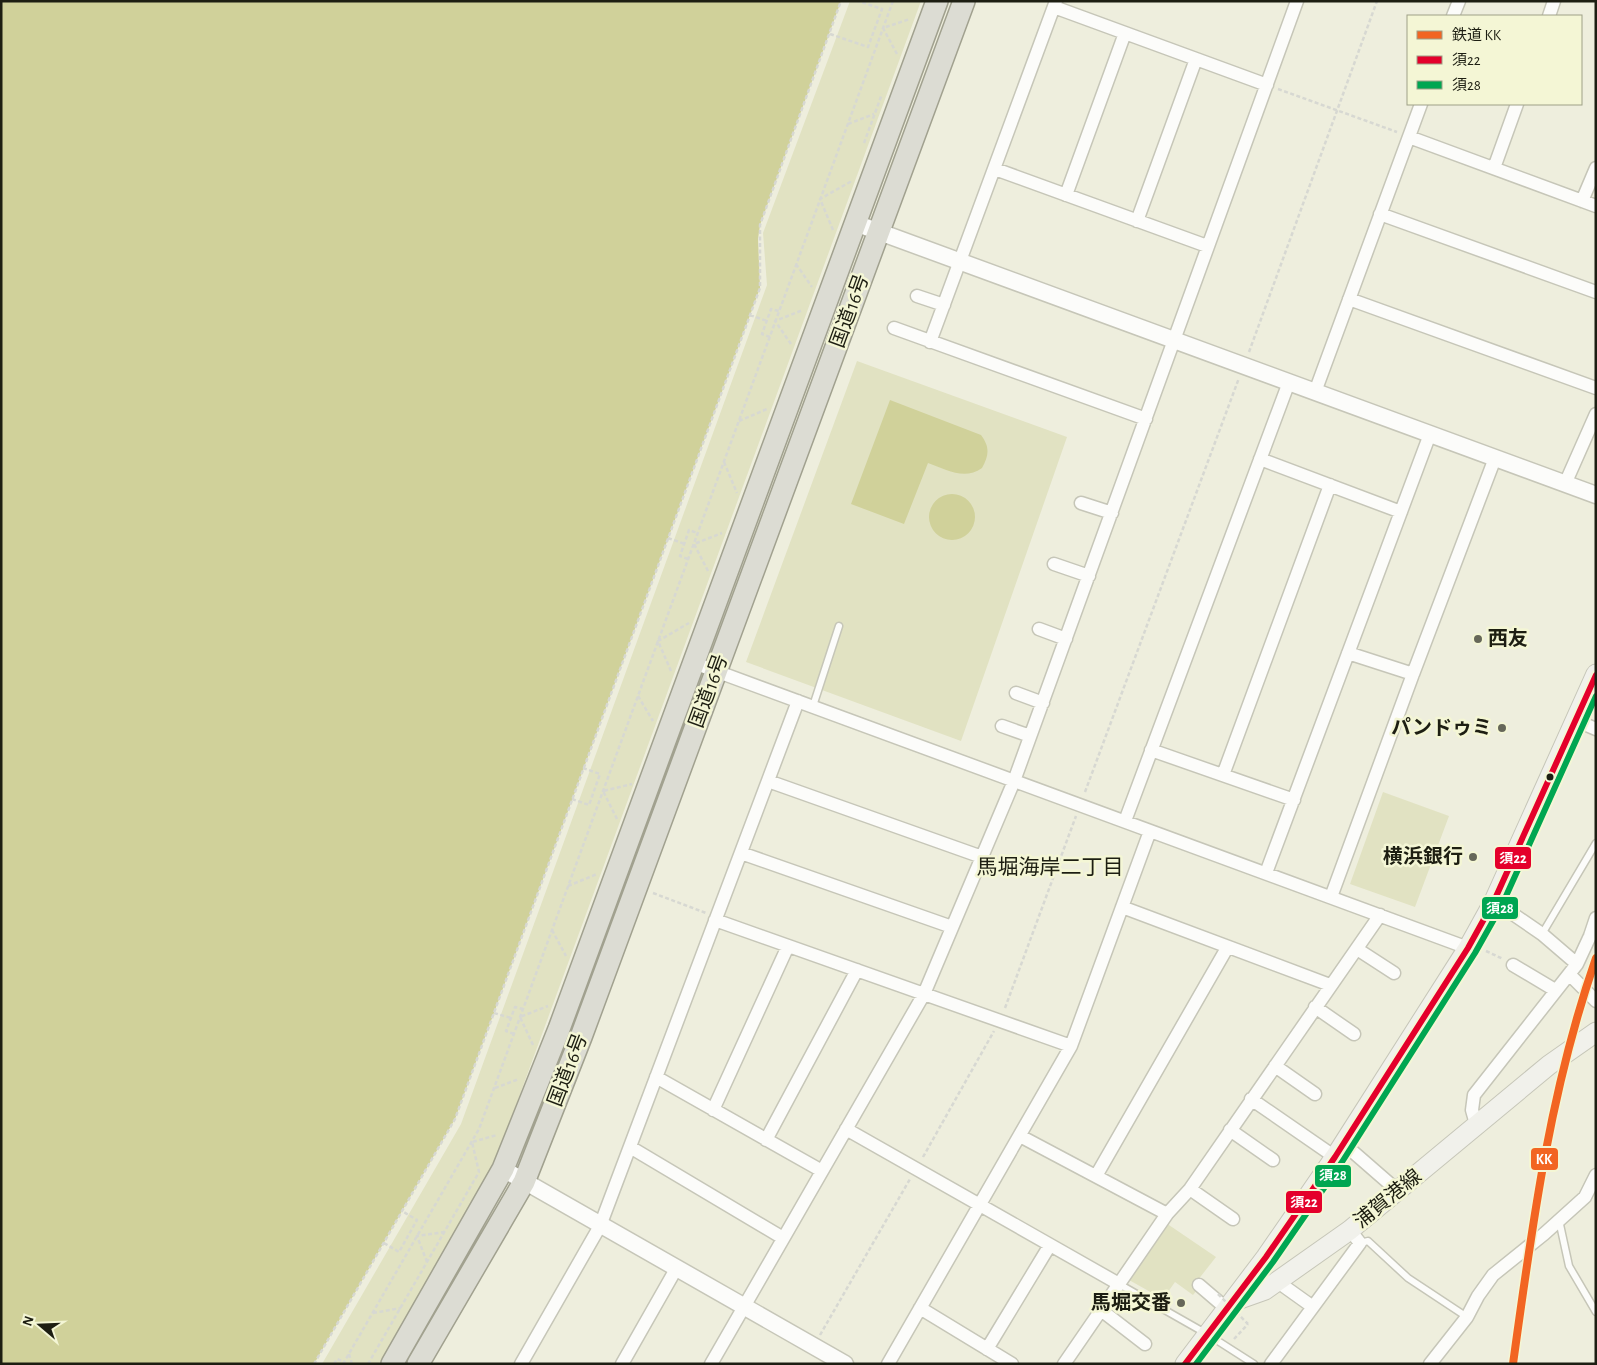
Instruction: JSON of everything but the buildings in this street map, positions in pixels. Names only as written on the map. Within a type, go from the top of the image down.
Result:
[{"type":"highway","name":"国道16号","points":[[392,1364],[503,1169],[563,1020],[937,1]]},
{"type":"highway","name":"国道16号","points":[[418,1364],[524,1182],[581,1037],[964,1]]},
{"type":"main road","points":[[1185,1364],[1207,1334],[1226,1301],[1340,1150],[1474,948],[1596,674]]},
{"type":"main road","name":"浦賀港線","points":[[1226,1301],[1265,1290],[1355,1236],[1398,1191],[1476,1124],[1549,1065],[1596,1032]]},
{"type":"street","points":[[1453,15],[1459,1]]},
{"type":"street","points":[[1549,15],[1554,1]]},
{"type":"street","points":[[711,1364],[924,994],[1014,781],[1267,85],[1294,2]]},
{"type":"street","points":[[930,342],[1055,4],[1125,33],[1267,85]]},
{"type":"street","points":[[1066,195],[1125,33]]},
{"type":"street","points":[[1137,221],[1196,59]]},
{"type":"street","points":[[1315,392],[1421,105]]},
{"type":"street","points":[[1494,168],[1517,105]]},
{"type":"street","points":[[1409,137],[1596,206]]},
{"type":"street","points":[[1582,201],[1596,168]]},
{"type":"street","points":[[994,169],[1207,246]]},
{"type":"street","points":[[1380,214],[1596,292]]},
{"type":"street","points":[[855,223],[1596,495]]},
{"type":"street","points":[[917,296],[944,306]]},
{"type":"street","points":[[1349,299],[1596,388]]},
{"type":"street","points":[[894,328],[1146,419]]},
{"type":"street","points":[[1124,821],[1289,382]]},
{"type":"street","points":[[1565,484],[1596,414]]},
{"type":"street","points":[[1266,873],[1430,434]]},
{"type":"street","points":[[1331,897],[1495,458]]},
{"type":"street","points":[[1260,459],[1401,512]]},
{"type":"street","points":[[1223,775],[1330,485]]},
{"type":"street","points":[[1081,503],[1112,513]]},
{"type":"street","points":[[1054,564],[1089,576]]},
{"type":"street","points":[[1038,629],[1066,639]]},
{"type":"street","points":[[1348,653],[1413,674]]},
{"type":"street","points":[[694,663],[1474,948]]},
{"type":"street","points":[[1016,693],[1043,703]]},
{"type":"street","points":[[521,1364],[600,1226],[798,701]]},
{"type":"street","points":[[1575,720],[1596,729]]},
{"type":"street","points":[[1002,726],[1030,736]]},
{"type":"street","points":[[1151,750],[1294,800]]},
{"type":"street","points":[[768,782],[982,857]]},
{"type":"street","points":[[888,1364],[1071,1046],[1150,831]]},
{"type":"street","points":[[741,853],[952,927]]},
{"type":"street","points":[[1494,901],[1542,934],[1577,964]]},
{"type":"street","points":[[1122,906],[1227,948],[1330,985]]},
{"type":"street","points":[[1067,1363],[1167,1214],[1190,1189],[1380,915]]},
{"type":"street","points":[[1476,1124],[1472,1110],[1474,1095],[1577,964],[1596,918]]},
{"type":"street","points":[[716,919],[1071,1046]]},
{"type":"street","points":[[713,1110],[788,946]]},
{"type":"street","points":[[1096,1176],[1227,948]]},
{"type":"street","points":[[1357,949],[1394,973]]},
{"type":"street","points":[[1513,965],[1555,990]]},
{"type":"street","points":[[766,1140],[856,970]]},
{"type":"street","points":[[1569,974],[1596,1001]]},
{"type":"street","points":[[1315,1007],[1354,1034]]},
{"type":"street","points":[[1275,1066],[1315,1094]]},
{"type":"street","points":[[656,1078],[822,1171]]},
{"type":"street","points":[[1251,1099],[1340,1150],[1398,1191]]},
{"type":"street","points":[[846,1129],[1119,1284]]},
{"type":"street","points":[[1230,1130],[1274,1160]]},
{"type":"street","points":[[1020,1136],[1167,1214]]},
{"type":"street","points":[[630,1147],[783,1238]]},
{"type":"street","points":[[503,1169],[676,1270],[845,1364]]},
{"type":"street","points":[[1430,1364],[1467,1317],[1478,1296],[1493,1275],[1559,1220],[1590,1198],[1596,1175]]},
{"type":"street","points":[[1190,1189],[1233,1219]]},
{"type":"street","points":[[1271,1364],[1313,1307],[1355,1236]]},
{"type":"street","points":[[987,1349],[1050,1245]]},
{"type":"street","points":[[622,1364],[676,1270]]},
{"type":"street","points":[[1278,1282],[1313,1307]]},
{"type":"street","points":[[1199,1285],[1226,1301]]},
{"type":"street","points":[[920,1308],[1012,1364]]},
{"type":"street","points":[[1101,1310],[1145,1344]]},
{"type":"lane","points":[[813,706],[839,626]]},
{"type":"lane","points":[[1542,934],[1596,844]]},
{"type":"lane","points":[[1559,1220],[1569,1266],[1596,1312]]},
{"type":"lane","points":[[1355,1236],[1368,1240],[1408,1278],[1467,1317]]},
{"type":"lane","points":[[1119,1284],[1207,1334],[1254,1364]]},
{"type":"path","points":[[314,1364],[455,1119],[760,288],[760,225],[841,1]]},
{"type":"path","points":[[830,34],[868,47],[873,28],[882,9],[858,1]]},
{"type":"path","points":[[334,1364],[337,1359],[344,1363],[472,1142],[495,1088],[893,1]]},
{"type":"path","points":[[814,1346],[1000,1021],[1244,366],[1377,1]]},
{"type":"path","points":[[873,28],[882,29],[910,18]]},
{"type":"path","points":[[882,29],[897,54]]},
{"type":"path","points":[[1267,85],[1409,137]]},
{"type":"path","points":[[848,124],[875,113]]},
{"type":"path","points":[[820,199],[850,182]]},
{"type":"path","points":[[820,199],[833,229]]},
{"type":"path","points":[[796,264],[812,287]]},
{"type":"path","points":[[770,337],[762,334],[771,309],[779,311]]},
{"type":"path","points":[[775,321],[803,310]]},
{"type":"path","points":[[750,315],[767,321]]},
{"type":"path","points":[[775,321],[791,344]]},
{"type":"path","points":[[739,421],[767,409]]},
{"type":"path","points":[[724,462],[737,493]]},
{"type":"path","points":[[688,559],[680,556],[689,530],[698,533]]},
{"type":"path","points":[[694,544],[722,534]]},
{"type":"path","points":[[668,538],[685,544]]},
{"type":"path","points":[[694,544],[708,571]]},
{"type":"path","points":[[658,640],[689,623]]},
{"type":"path","points":[[658,640],[671,671]]},
{"type":"path","points":[[638,696],[653,721]]},
{"type":"path","points":[[572,799],[589,805],[594,791],[600,774],[583,768]]},
{"type":"path","points":[[594,791],[602,792],[630,783]]},
{"type":"path","points":[[602,792],[617,819]]},
{"type":"path","points":[[568,886],[596,874]]},
{"type":"path","points":[[653,893],[716,919]]},
{"type":"path","points":[[552,930],[566,956]]},
{"type":"path","points":[[1474,948],[1513,965]]},
{"type":"path","points":[[520,1017],[547,1006]]},
{"type":"path","points":[[514,1034],[506,1031],[515,1007],[523,1009]]},
{"type":"path","points":[[494,1013],[511,1018]]},
{"type":"path","points":[[520,1017],[533,1045]]},
{"type":"path","points":[[495,1088],[520,1079]]},
{"type":"path","points":[[472,1142],[495,1136]]},
{"type":"path","points":[[368,1364],[479,1172],[472,1142]]},
{"type":"path","points":[[384,1243],[399,1252],[409,1235],[417,1220],[402,1212]]},
{"type":"path","points":[[409,1235],[416,1238],[445,1232]]},
{"type":"path","points":[[416,1238],[427,1262]]},
{"type":"path","points":[[1226,1301],[1248,1324],[1230,1344]]},
{"type":"path","points":[[373,1313],[401,1308]]},
{"type":"path","points":[[348,1354],[352,1364]]},
{"type":"shaded area","points":[[1,1],[841,1],[760,225],[758,239],[760,288],[455,1119],[314,1364],[1,1364]]},
{"type":"shaded area","points":[[850,1],[921,1],[494,1165],[379,1364],[322,1364],[461,1124],[767,285],[763,233]]},
{"type":"shaded area","points":[[857,361],[1067,437],[961,741],[746,662]]},
{"type":"shaded area","points":[[890,400],[981,435],[988,451],[982,468],[969,474],[955,473],[928,463],[904,524],[851,504]]},
{"type":"shaded area","points":[[947,494],[957,494],[971,504],[975,517],[971,530],[965,536],[957,540],[947,540],[933,530],[929,522],[929,512],[939,498]]},
{"type":"shaded area","points":[[1383,792],[1449,816],[1415,907],[1350,884]]},
{"type":"shaded area","points":[[1166,1223],[1216,1257],[1194,1285],[1197,1290],[1193,1295],[1175,1282],[1163,1299],[1129,1280]]},
{"type":"rail line","name":"KK","points":[[1513,1364],[1544,1159],[1566,1058],[1596,958]]},
{"type":"transit line","name":"須22","points":[[1185,1364],[1266,1257],[1335,1157],[1468,948],[1494,901],[1596,675]]},
{"type":"transit line","name":"須28","points":[[1196,1364],[1273,1262],[1342,1162],[1475,953],[1502,905],[1596,696]]},
{"type":"place","name":"西友","points":[[1478,639]]},
{"type":"place","name":"パンドゥミ","points":[[1502,728]]},
{"type":"place","name":"横浜銀行","points":[[1473,857]]},
{"type":"place","name":"馬堀交番","points":[[1181,1303]]},
{"type":"district","name":"馬堀海岸二丁目","points":[[1050,867]]}]
